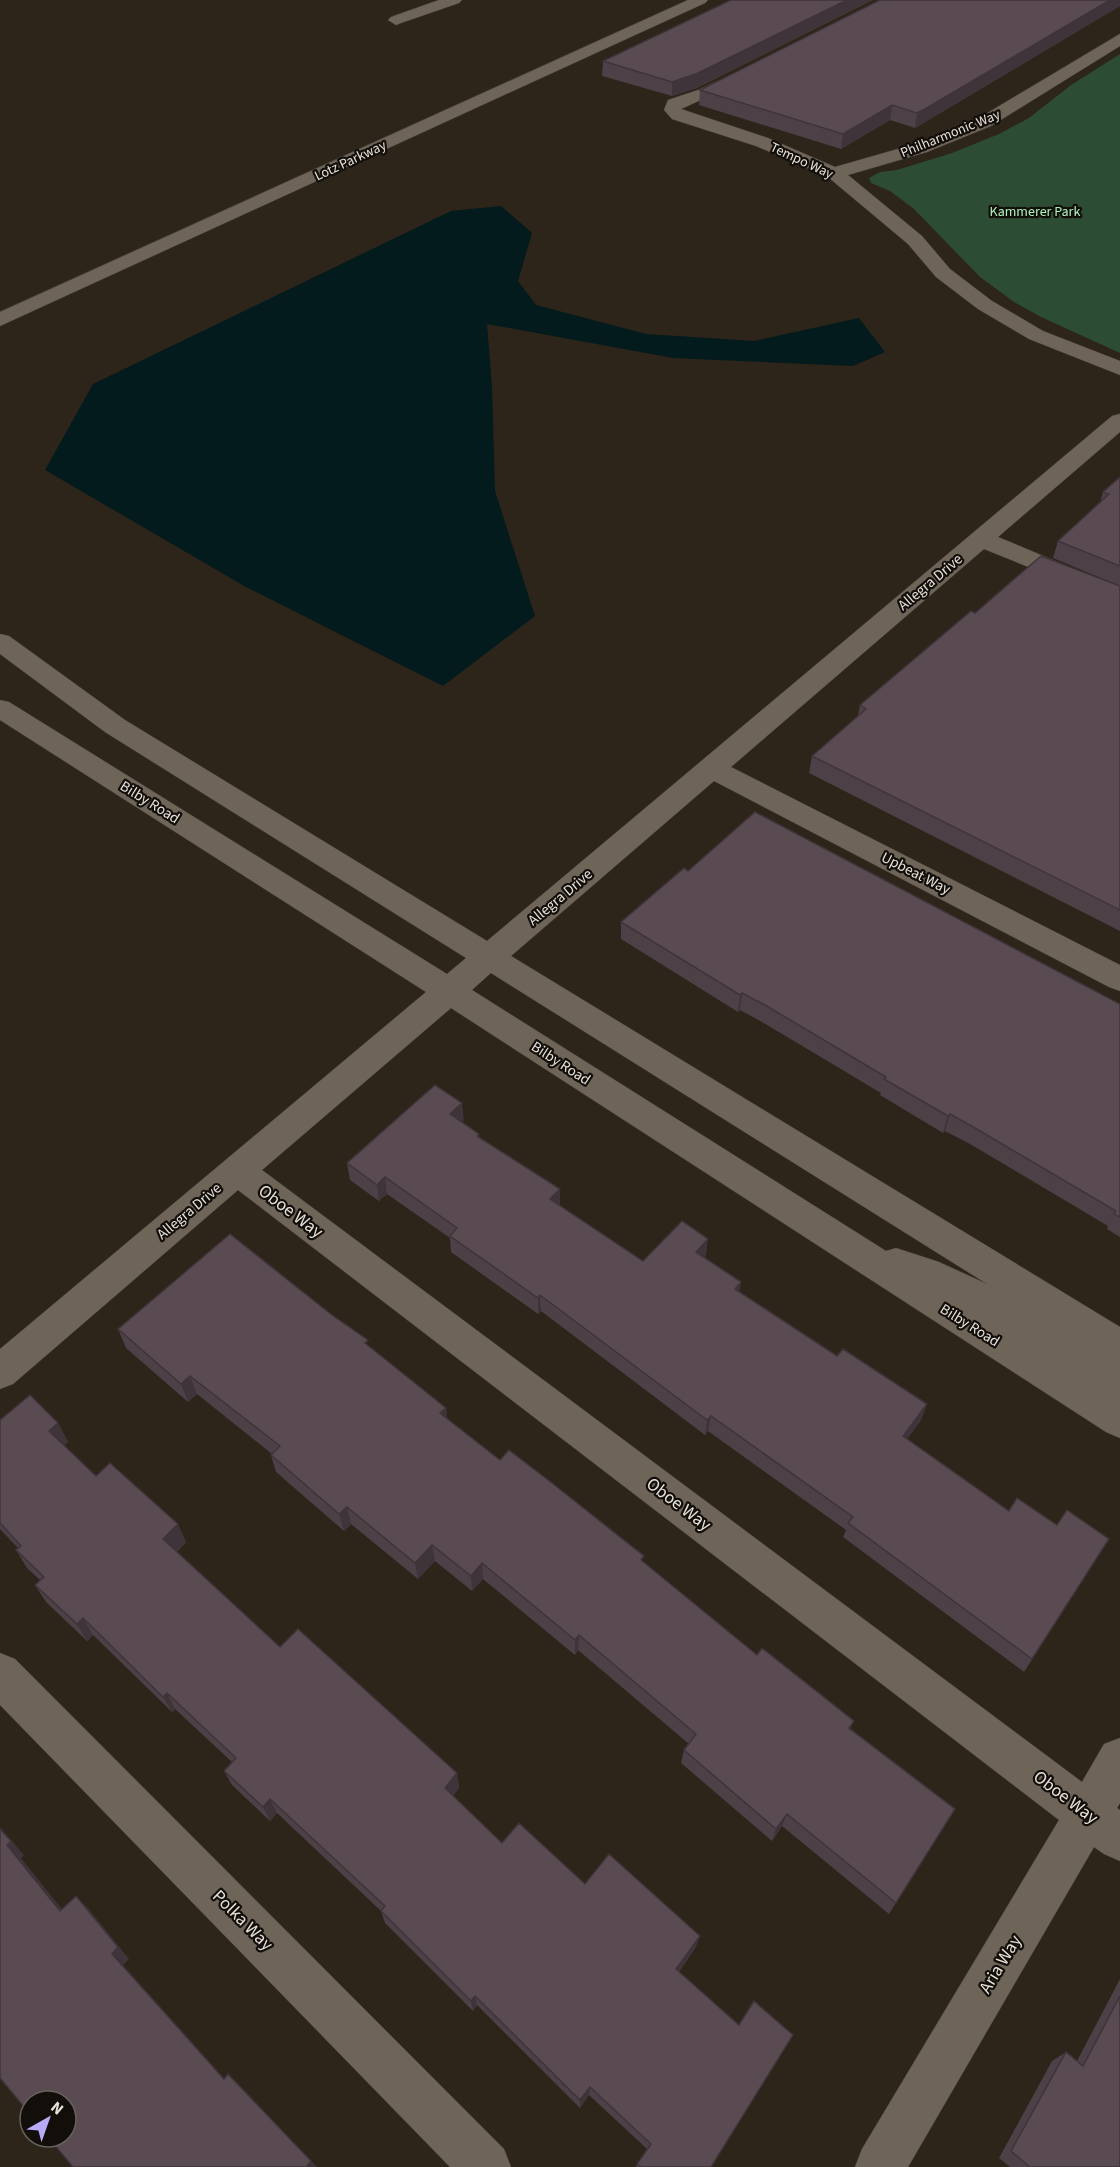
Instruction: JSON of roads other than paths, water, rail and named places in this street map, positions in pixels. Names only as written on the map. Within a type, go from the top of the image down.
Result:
[{"type":"street","points":[[396,20],[454,0]]},
{"type":"street","name":"Lotz Parkway","points":[[0,320],[700,0]]},
{"type":"street","name":"Philharmonic Way","points":[[834,173],[921,148],[985,122],[1120,39]]},
{"type":"street","name":"Tempo Way","points":[[756,68],[704,94],[674,104],[672,110],[678,115],[762,142],[834,173],[915,240],[943,273],[985,304],[1036,334],[1120,369]]},
{"type":"street","name":"Allegra Drive","points":[[0,1372],[1120,421]]},
{"type":"street","points":[[981,539],[1120,597]]},
{"type":"street","points":[[0,642],[115,726]]},
{"type":"street","points":[[0,669],[31,681],[115,726],[1120,1347]]},
{"type":"street","name":"Bilby Road","points":[[0,708],[449,991],[1120,1420]]},
{"type":"street","name":"Upbeat Way","points":[[711,768],[1120,979]]},
{"type":"street","name":"Oboe Way","points":[[237,1170],[1104,1826]]},
{"type":"street","points":[[862,1256],[918,1269],[973,1293],[1120,1384]]},
{"type":"street","name":"Polka Way","points":[[0,1674],[486,2167]]},
{"type":"street","name":"Aria Way","points":[[880,2167],[1104,1826],[1120,1760]]},
{"type":"water","points":[[501,206],[532,233],[518,281],[536,305],[646,334],[754,341],[859,318],[885,352],[853,366],[673,358],[487,324],[492,386],[495,491],[535,616],[443,686],[246,587],[45,470],[93,384],[451,211]]},
{"type":"park label","name":"Kammerer Park","points":[[1035,211]]}]
